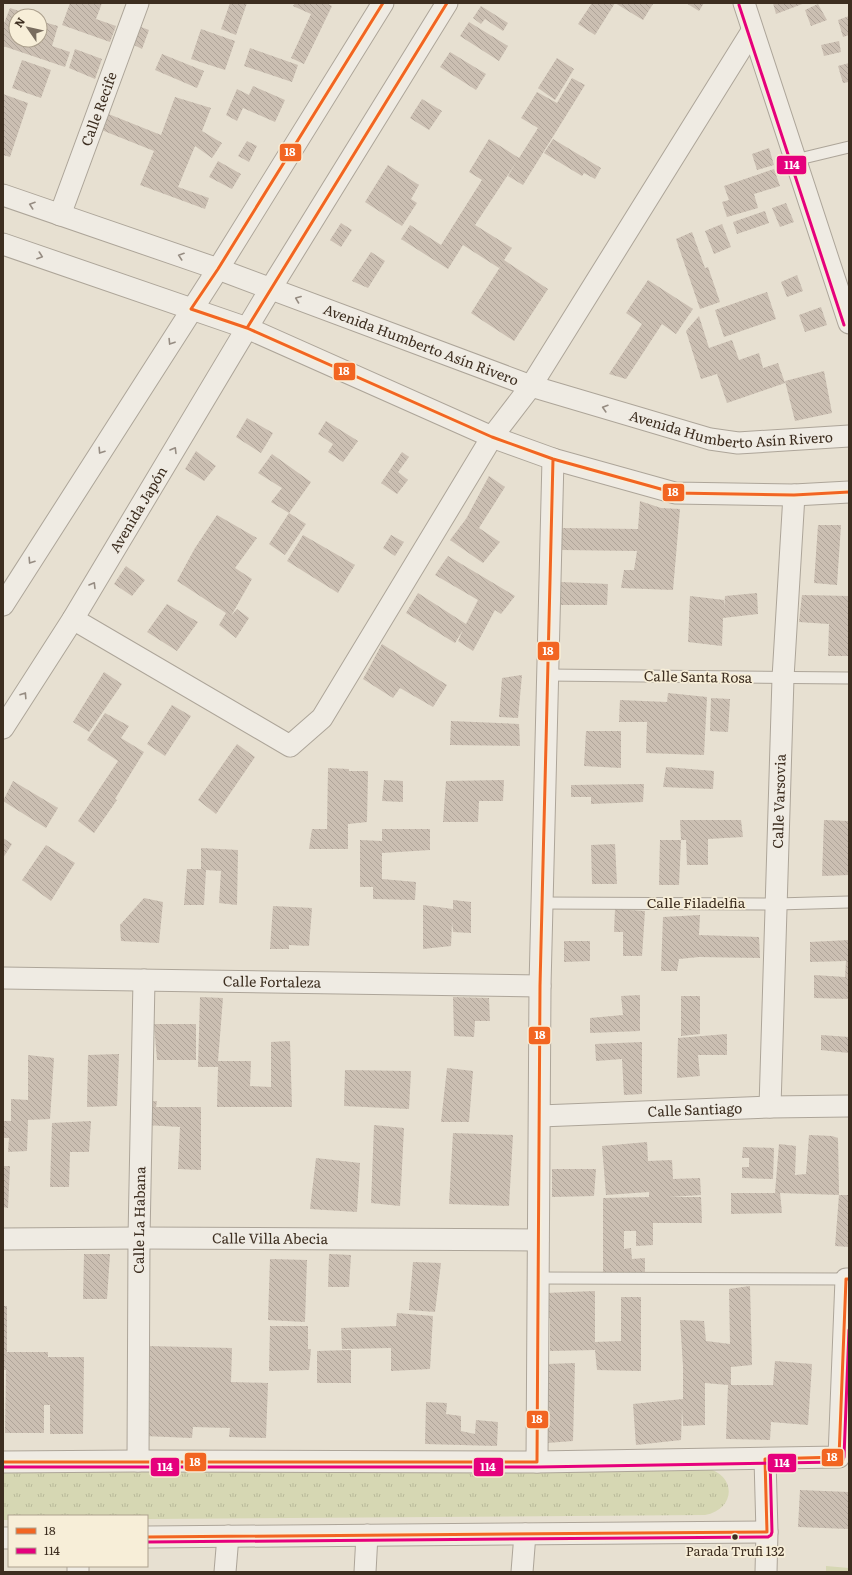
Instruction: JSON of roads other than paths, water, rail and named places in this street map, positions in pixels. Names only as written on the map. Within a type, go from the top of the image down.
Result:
[{"type":"street","name":"Calle Recife","points":[[60,215],[138,3]]},
{"type":"street","points":[[3,605],[218,269],[383,3]]},
{"type":"street","name":"Avenida Japón","points":[[3,728],[74,619],[271,288],[447,3]]},
{"type":"street","points":[[744,3],[849,323]]},
{"type":"street","points":[[74,619],[290,746],[322,718],[492,437],[531,386],[752,31]]},
{"type":"street","name":"Avenida Humberto Asín Rivero","points":[[3,195],[271,288],[531,386],[710,439],[738,443],[849,436]]},
{"type":"street","points":[[3,244],[247,328],[492,437],[553,459],[675,492],[794,495],[849,492]]},
{"type":"street","points":[[536,1462],[540,986],[553,459]]},
{"type":"street","name":"Calle Varsovia","points":[[770,1107],[783,678],[794,495]]},
{"type":"street","name":"Calle Fortaleza","points":[[3,978],[540,986]]},
{"type":"street","name":"Calle La Habana","points":[[138,1461],[139,1238],[144,980]]},
{"type":"street","name":"Calle Santiago","points":[[540,1116],[770,1107],[849,1106]]},
{"type":"street","name":"Calle Villa Abecia","points":[[3,1240],[139,1238],[538,1240]]},
{"type":"street","points":[[3,1462],[536,1462],[839,1457],[847,1279]]},
{"type":"street","points":[[765,1459],[767,1532],[766,1572]]},
{"type":"street","points":[[148,1537],[767,1532]]},
{"type":"street","points":[[522,1572],[524,1534]]},
{"type":"street","points":[[366,1572],[367,1535]]},
{"type":"street","points":[[226,1572],[228,1536]]},
{"type":"lane","points":[[795,160],[849,147]]},
{"type":"lane","name":"Calle Santa Rosa","points":[[548,675],[849,678]]},
{"type":"lane","name":"Calle Filadelfia","points":[[542,903],[777,904],[849,902]]},
{"type":"lane","points":[[538,1278],[847,1279]]},
{"type":"place","name":"Parada Trufi 132","points":[[735,1537]]}]
